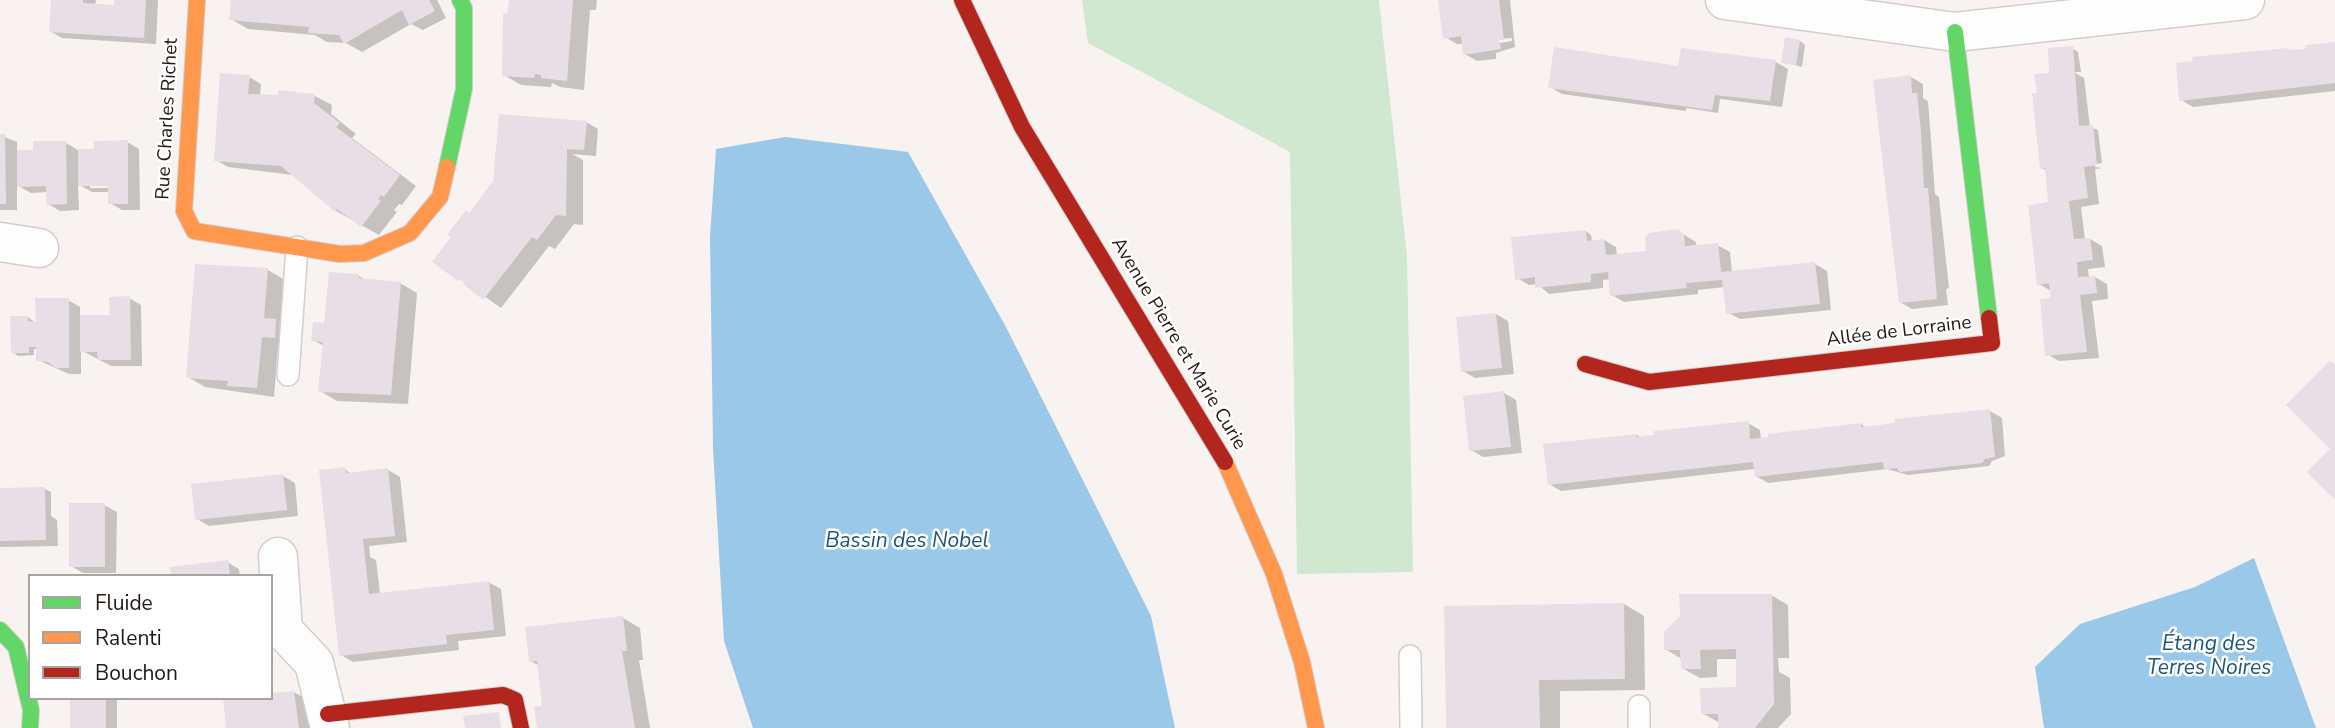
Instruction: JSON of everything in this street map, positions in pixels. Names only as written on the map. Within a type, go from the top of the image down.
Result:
[{"type":"street","name":"Rue Charles Richet","points":[[197,0],[184,211],[194,231],[340,254],[364,253],[411,233],[440,197],[464,89],[464,8],[460,0]]},
{"type":"street","name":"Avenue Pierre et Marie Curie","points":[[962,0],[1022,127],[1222,453],[1274,573],[1302,662],[1315,728]]},
{"type":"street","points":[[1725,0],[1955,32],[2245,0]]},
{"type":"street","name":"Allée de Lorraine","points":[[1585,364],[1648,382],[1992,343],[1955,32]]},
{"type":"street","points":[[0,242],[39,248]]},
{"type":"street","points":[[278,557],[283,630],[314,663],[329,721],[503,695],[515,700],[522,728]]},
{"type":"street","points":[[0,630],[16,647],[28,697]]},
{"type":"street","points":[[29,700],[30,728]]},
{"type":"lane","points":[[288,375],[297,247]]},
{"type":"lane","points":[[1410,656],[1411,728]]},
{"type":"lane","points":[[1639,706],[1639,728]]},
{"type":"green space","points":[[1082,0],[1379,0],[1407,256],[1413,572],[1297,574],[1290,152],[1088,43]]},
{"type":"water","name":"Bassin des Nobel","points":[[785,137],[908,152],[1006,327],[1151,616],[1175,728],[753,728],[724,641],[713,448],[710,237],[716,149]]},
{"type":"water","name":"Étang des Terres Noires","points":[[2254,558],[2316,728],[2044,728],[2035,667],[2080,624],[2195,587]]},
{"type":"building","points":[[51,0],[83,0],[83,3],[114,5],[114,0],[146,0],[144,38],[49,32]]},
{"type":"building","points":[[231,0],[429,0],[435,11],[409,25],[402,10],[344,44],[339,35],[308,33],[309,27],[229,20]]},
{"type":"building","points":[[509,0],[573,0],[567,81],[541,78],[541,75],[535,74],[534,78],[502,76],[503,14],[507,14]]},
{"type":"building","points":[[1438,0],[1499,0],[1504,40],[1499,40],[1501,49],[1463,55],[1461,36],[1443,39]]},
{"type":"building","points":[[1785,37],[1800,40],[1796,65],[1781,63]]},
{"type":"building","points":[[2335,42],[2335,83],[2179,101],[2176,63],[2193,61],[2192,57],[2288,48],[2305,49],[2306,45]]},
{"type":"building","points":[[2073,46],[2079,126],[2093,125],[2097,165],[2084,167],[2088,198],[2069,201],[2074,239],[2090,238],[2093,260],[2077,262],[2078,277],[2095,276],[2097,293],[2080,295],[2087,352],[2045,356],[2040,299],[2051,298],[2049,283],[2037,285],[2028,205],[2048,202],[2045,168],[2040,169],[2032,93],[2037,93],[2034,74],[2049,73],[2048,48]]},
{"type":"building","points":[[1554,47],[1678,66],[1681,48],[1776,60],[1770,101],[1715,95],[1712,110],[1548,88]]},
{"type":"building","points":[[220,73],[250,75],[248,94],[278,95],[278,90],[315,94],[314,103],[340,123],[336,127],[400,175],[384,197],[381,195],[378,199],[381,201],[361,227],[337,209],[335,212],[281,166],[214,161]]},
{"type":"building","points":[[1911,75],[1912,93],[1917,93],[1924,188],[1928,188],[1937,299],[1899,303],[1873,80]]},
{"type":"building","points":[[499,114],[587,121],[584,150],[567,149],[566,216],[556,215],[537,240],[532,237],[483,300],[459,278],[458,281],[432,262],[451,237],[447,235],[466,210],[469,213],[493,181]]},
{"type":"building","points":[[0,134],[5,134],[6,204],[0,204]]},
{"type":"building","points":[[128,140],[128,204],[108,204],[108,186],[78,186],[78,149],[94,149],[94,141]]},
{"type":"building","points":[[33,141],[66,141],[67,204],[47,205],[46,186],[17,187],[17,150],[33,150]]},
{"type":"building","points":[[1678,229],[1684,234],[1685,246],[1718,243],[1721,272],[1815,262],[1820,304],[1726,314],[1722,280],[1686,283],[1687,288],[1610,296],[1608,272],[1591,274],[1591,282],[1535,288],[1535,277],[1515,280],[1511,237],[1586,230],[1587,241],[1604,239],[1606,255],[1646,251],[1645,238],[1649,233]]},
{"type":"building","points":[[195,264],[268,268],[264,318],[276,319],[275,338],[262,337],[257,388],[227,386],[228,381],[186,378]]},
{"type":"building","points":[[329,272],[359,274],[359,278],[401,282],[391,395],[318,392],[323,342],[311,341],[313,322],[324,323]]},
{"type":"building","points":[[130,296],[131,360],[98,360],[97,352],[80,352],[80,315],[110,315],[109,297]]},
{"type":"building","points":[[35,298],[69,298],[69,368],[56,368],[48,362],[36,361],[36,347],[29,347],[29,353],[11,353],[10,316],[28,316],[28,321],[36,322]]},
{"type":"building","points":[[1496,313],[1502,368],[1461,372],[1456,317]]},
{"type":"building","points":[[2330,360],[2335,365],[2335,500],[2307,472],[2330,449],[2286,405]]},
{"type":"building","points":[[1504,391],[1511,447],[1469,451],[1463,396]]},
{"type":"building","points":[[1990,409],[1995,457],[1985,459],[1982,463],[1900,472],[1897,468],[1884,469],[1883,462],[1755,477],[1753,462],[1548,485],[1543,444],[1637,434],[1637,437],[1654,435],[1654,431],[1749,421],[1750,439],[1768,437],[1768,434],[1861,423],[1861,427],[1895,423],[1895,419]]},
{"type":"building","points":[[345,467],[346,473],[388,468],[395,536],[363,539],[369,594],[489,581],[494,630],[446,635],[447,644],[339,656],[319,470]]},
{"type":"building","points":[[283,474],[287,510],[195,520],[191,484]]},
{"type":"building","points":[[45,487],[46,540],[0,541],[0,488]]},
{"type":"building","points":[[69,503],[105,503],[105,567],[69,567]]},
{"type":"building","points":[[228,560],[230,574],[171,574],[170,567]]},
{"type":"building","points":[[1679,594],[1772,594],[1774,704],[1755,728],[1718,728],[1718,714],[1701,714],[1700,688],[1736,687],[1736,649],[1700,650],[1701,669],[1681,669],[1680,650],[1664,650],[1664,632],[1680,616]]},
{"type":"building","points":[[1624,603],[1625,679],[1539,680],[1540,728],[1446,728],[1444,606]]},
{"type":"building","points":[[623,616],[627,651],[622,651],[635,728],[537,728],[534,707],[542,706],[537,661],[529,662],[525,627]]},
{"type":"building","points":[[294,691],[299,728],[226,728],[223,700],[273,700],[273,693]]},
{"type":"building","points":[[70,700],[106,700],[106,728],[70,728]]},
{"type":"building","points":[[499,712],[501,728],[465,728],[463,716]]},
{"type":"traffic: fast","points":[[447,167],[464,89],[464,8],[460,0]]},
{"type":"traffic: fast","points":[[1955,32],[1989,318]]},
{"type":"traffic: fast","points":[[0,630],[16,647],[28,697]]},
{"type":"traffic: fast","points":[[29,700],[30,728]]},
{"type":"traffic: slow","points":[[197,0],[184,211],[194,231],[340,254],[364,253],[410,233],[440,197],[447,167]]},
{"type":"traffic: slow","points":[[1225,462],[1274,574],[1302,662],[1316,728]]},
{"type":"traffic: jam","points":[[962,0],[1022,127],[1225,462]]},
{"type":"traffic: jam","points":[[1585,364],[1649,382],[1992,343],[1989,318]]},
{"type":"traffic: jam","points":[[328,714],[503,695],[515,700],[521,728]]}]
